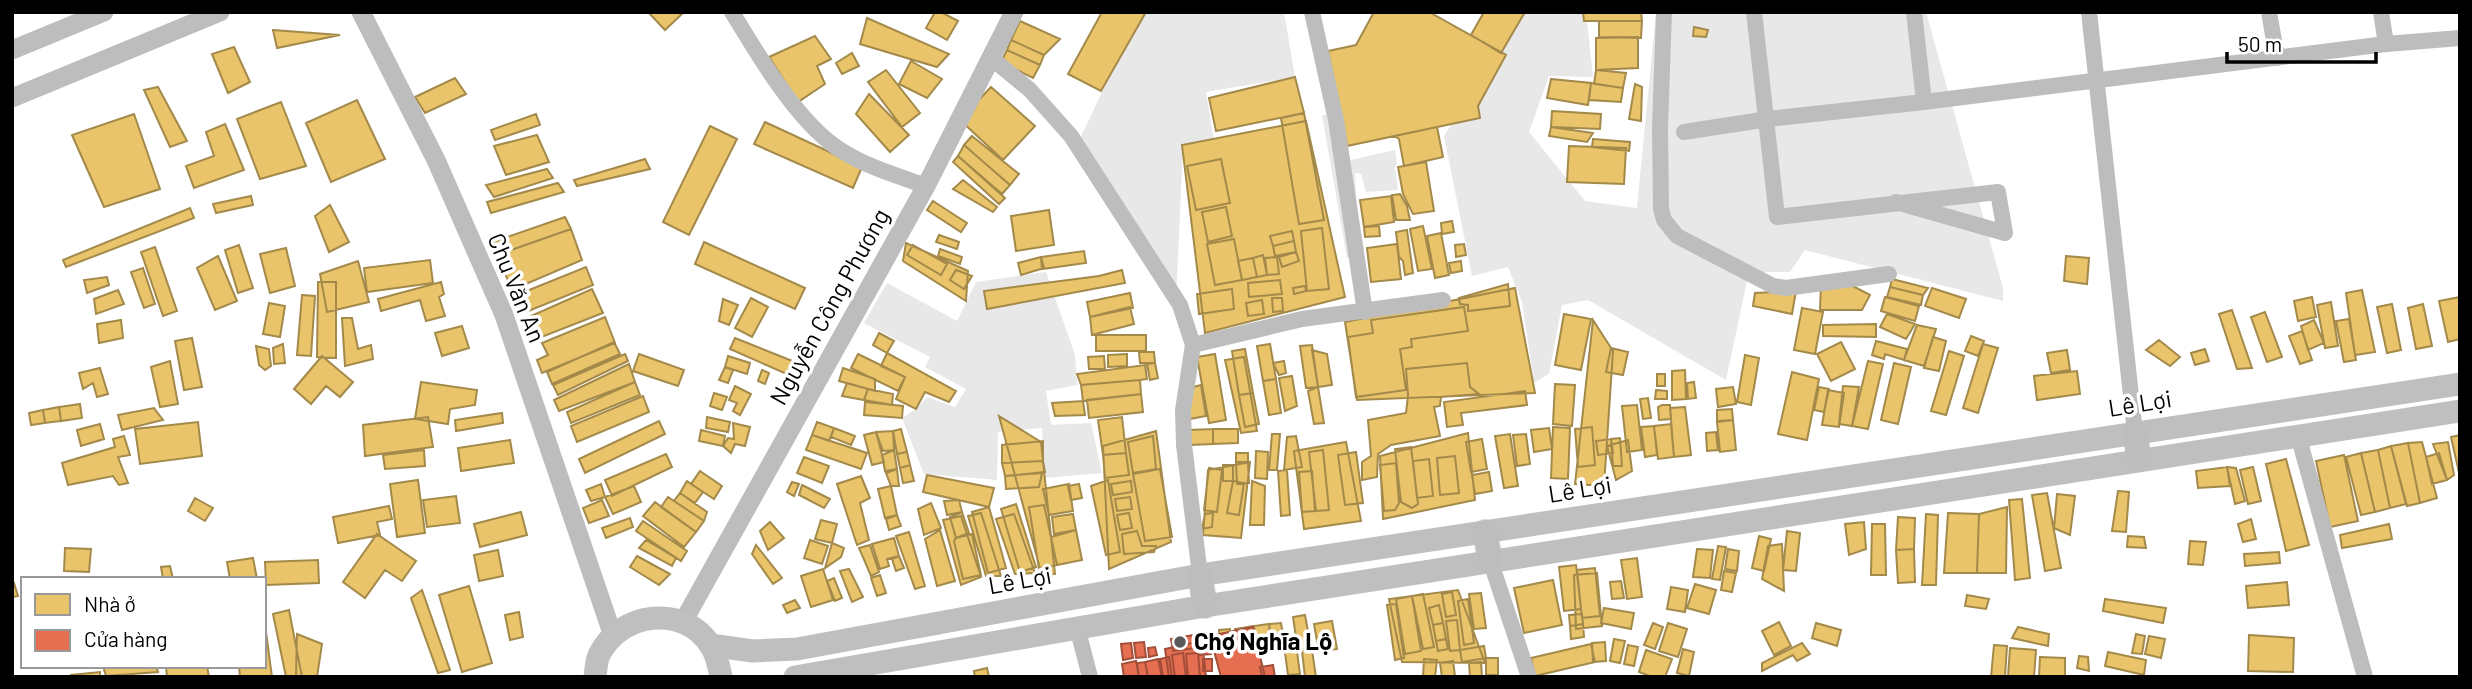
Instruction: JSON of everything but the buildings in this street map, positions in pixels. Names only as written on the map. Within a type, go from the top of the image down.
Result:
[{"type":"main road","name":"Lê Lợi","points":[[710,645],[753,652],[797,649],[1200,575],[2460,384]]},
{"type":"main road","points":[[795,677],[1077,627],[1490,560],[2460,411]]},
{"type":"main road","points":[[2135,432],[2139,459]]},
{"type":"main road","points":[[1485,532],[1490,560]]},
{"type":"main road","points":[[1200,575],[1205,606]]},
{"type":"main road","points":[[595,677],[599,657],[612,636],[628,624],[646,618],[664,617],[683,622],[698,631],[718,660],[721,677]]},
{"type":"street","points":[[12,50],[104,12]]},
{"type":"street","points":[[12,98],[220,12]]},
{"type":"street","name":"Chu Văn An","points":[[361,12],[436,160],[503,314],[612,636]]},
{"type":"street","points":[[732,12],[758,55],[805,119],[829,142],[871,166],[926,187]]},
{"type":"street","name":"Nguyễn Công Phương","points":[[683,622],[926,187],[1014,12]]},
{"type":"street","points":[[1312,12],[1336,120],[1365,312]]},
{"type":"street","points":[[1664,12],[1661,209],[1664,219],[1677,236],[1773,286],[1786,288],[1889,274]]},
{"type":"street","points":[[1754,12],[1777,217],[1896,202],[1998,192],[2004,233],[1896,202]]},
{"type":"street","points":[[1914,12],[1924,102]]},
{"type":"street","points":[[2089,12],[2135,432]]},
{"type":"street","points":[[2269,12],[2277,58]]},
{"type":"street","points":[[2381,12],[2386,44]]},
{"type":"street","points":[[1684,132],[1768,119],[2386,44],[2460,38]]},
{"type":"street","points":[[990,57],[1030,90],[1071,136],[1180,305],[1193,345],[1183,410],[1184,445],[1200,575]]},
{"type":"street","points":[[1193,345],[1301,319],[1443,300]]},
{"type":"street","points":[[2298,435],[2365,677]]},
{"type":"street","points":[[1490,560],[1530,677]]},
{"type":"street","points":[[1077,627],[1090,677]]},
{"type":"shaded area","points":[[1140,12],[1284,12],[1295,77],[1206,92],[1214,141],[1183,147],[1176,300],[1076,147]]},
{"type":"shaded area","points":[[1523,12],[1586,12],[1593,77],[1549,76],[1529,132],[1585,201],[1637,208],[1656,12],[1926,12],[2003,288],[2003,301],[1805,250],[1790,272],[1749,272],[1726,380],[1588,300],[1562,305],[1549,374],[1534,383],[1522,302],[1508,267],[1472,276],[1444,136]]},
{"type":"shaded area","points":[[1322,115],[1335,115],[1346,161],[1395,150],[1398,190],[1366,192],[1361,174],[1355,173],[1359,255],[1347,258]]},
{"type":"shaded area","points":[[1046,272],[1075,355],[1077,385],[1046,391],[1051,425],[1091,423],[1102,473],[1045,478],[1042,428],[998,432],[997,480],[924,474],[902,418],[916,409],[927,397],[955,407],[966,389],[925,367],[930,357],[864,323],[887,283],[957,321],[976,282]]},
{"type":"place","name":"Chợ Nghĩa Lộ","points":[[1180,642]]}]
